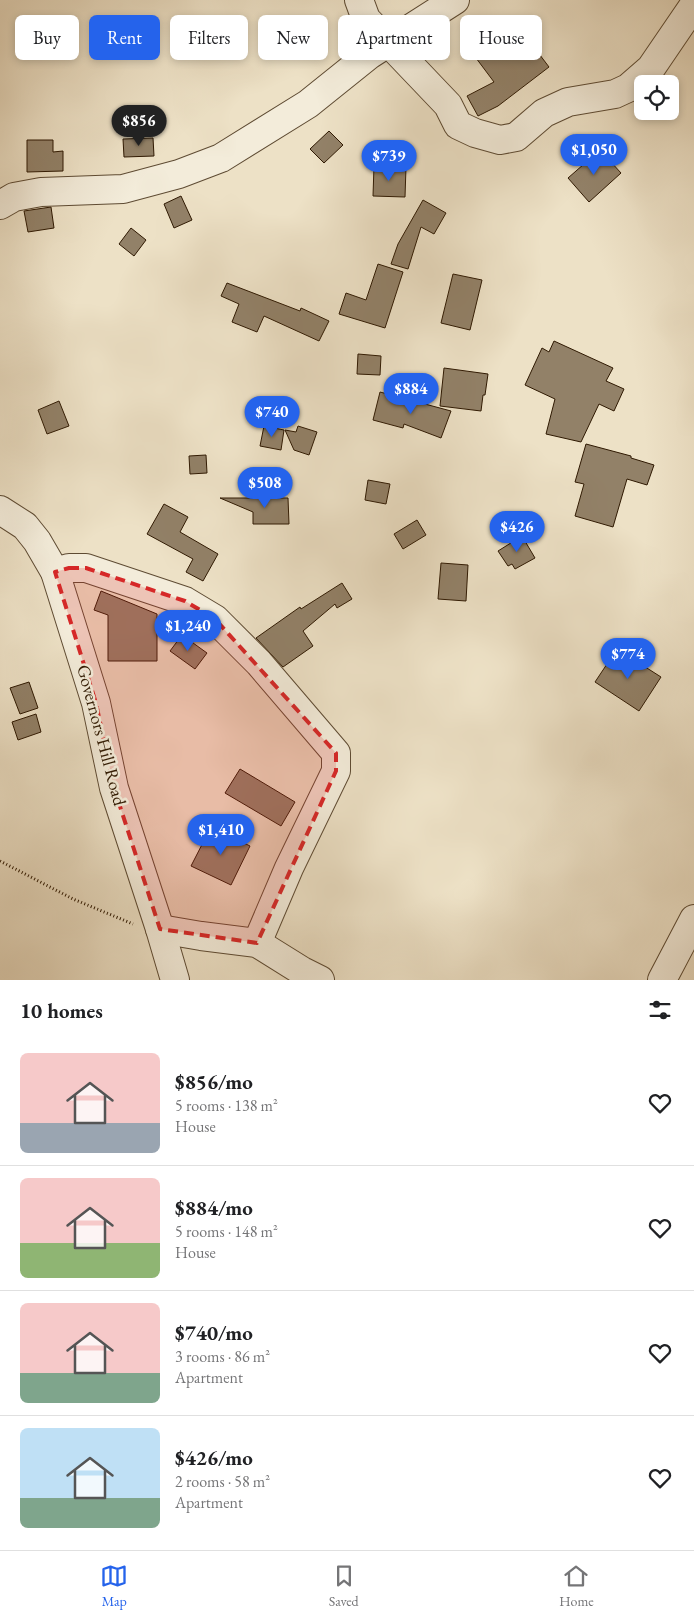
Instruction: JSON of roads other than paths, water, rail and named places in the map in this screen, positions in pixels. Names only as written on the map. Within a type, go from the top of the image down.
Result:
[{"type":"street","points":[[359,0],[365,15]]},
{"type":"street","points":[[431,15],[455,0]]},
{"type":"street","points":[[407,60],[448,105],[458,125],[475,133],[500,140],[516,137],[544,113],[568,102],[615,94],[628,88],[651,68],[694,5]]},
{"type":"street","points":[[0,205],[14,197],[42,192],[124,189],[179,174],[221,158],[308,104],[361,60]]},
{"type":"street","name":"Governors Hill Road","points":[[0,510],[25,526],[37,540],[55,572],[96,703],[114,788],[175,980]]},
{"type":"street","points":[[55,572],[69,568],[86,568],[186,601],[215,619],[259,663],[336,753],[336,771],[289,868],[257,943]]},
{"type":"street","points":[[662,980],[694,919]]},
{"type":"street","points":[[160,928],[201,936],[257,943],[320,980]]}]
